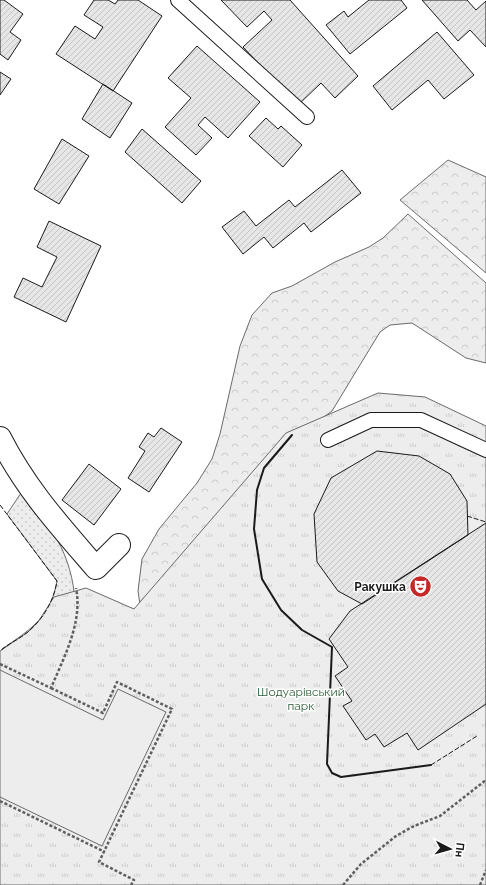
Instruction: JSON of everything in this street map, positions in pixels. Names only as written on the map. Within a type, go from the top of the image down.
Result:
[{"type":"street","points":[[0,438],[16,468],[37,498],[96,568],[119,545]]},
{"type":"lane","points":[[178,0],[307,117]]},
{"type":"lane","points":[[328,440],[371,420],[421,420],[486,450]]},
{"type":"path","points":[[51,688],[76,623],[78,603],[75,582]]},
{"type":"path","points":[[0,664],[103,714],[117,682],[172,709],[99,862],[134,880],[131,885]]},
{"type":"path","points":[[343,885],[361,864],[385,844],[414,826],[440,816],[486,780]]},
{"type":"path","points":[[0,801],[105,852]]},
{"type":"path","points":[[480,885],[486,870]]},
{"type":"green space","points":[[448,160],[486,177],[486,273],[400,200]]},
{"type":"green space","points":[[408,214],[486,283],[486,363],[466,358],[412,323],[390,325],[380,332],[332,411],[321,419],[143,625],[138,591],[142,559],[159,529],[197,483],[212,459],[220,434],[240,346],[252,315],[272,293],[292,286],[335,262],[369,247],[383,238]]},
{"type":"green space","name":"Шодуарівський парк","points":[[378,393],[425,397],[486,426],[486,885],[0,885],[0,651],[28,632],[38,622],[54,597],[86,588],[134,609],[286,433]]},
{"type":"green space","points":[[21,493],[44,518],[61,546],[72,578],[75,611],[2,649],[30,629],[38,621],[50,604],[57,581],[7,514]]},
{"type":"shaded area","points":[[0,670],[103,720],[118,689],[166,712],[102,846],[0,797]]},
{"type":"building","points":[[0,0],[4,0],[23,14],[10,32],[21,40],[8,60],[0,54]]},
{"type":"building","points":[[94,0],[108,0],[115,4],[118,0],[138,0],[162,16],[113,91],[56,54],[75,26],[95,39],[103,27],[84,15]]},
{"type":"building","points":[[221,0],[290,0],[358,76],[335,98],[321,83],[298,105],[243,47],[272,20],[264,11],[247,27]]},
{"type":"building","points":[[369,0],[401,0],[407,8],[350,54],[326,25],[344,11],[348,17]]},
{"type":"building","points":[[422,0],[467,0],[476,10],[486,1],[486,47],[470,30],[458,41]]},
{"type":"building","points":[[437,32],[474,75],[444,99],[428,80],[392,110],[373,86]]},
{"type":"building","points":[[197,46],[260,102],[228,138],[205,117],[198,125],[212,138],[196,155],[165,127],[191,98],[168,78]]},
{"type":"building","points":[[0,72],[11,79],[0,95]]},
{"type":"building","points":[[103,84],[132,103],[110,138],[82,119]]},
{"type":"building","points":[[266,118],[278,129],[281,126],[302,145],[283,167],[249,136]]},
{"type":"building","points":[[142,129],[201,181],[182,203],[125,152]]},
{"type":"building","points":[[62,139],[89,156],[59,204],[34,189]]},
{"type":"building","points":[[342,170],[361,193],[311,232],[304,223],[273,248],[264,237],[243,254],[222,227],[244,211],[256,226],[289,200],[295,207]]},
{"type":"building","points":[[49,221],[101,246],[66,322],[14,297],[23,278],[42,287],[57,257],[37,247]]},
{"type":"building","points":[[161,428],[182,442],[149,492],[128,478],[145,451],[139,447],[148,433],[154,437]]},
{"type":"building","points":[[377,451],[419,456],[450,474],[467,501],[468,535],[362,604],[338,591],[317,562],[314,514],[331,478]]},
{"type":"building","points":[[89,464],[121,489],[94,525],[62,500]]},
{"type":"building","points":[[486,523],[486,704],[418,750],[407,733],[384,747],[375,734],[366,740],[343,706],[352,701],[335,676],[348,667],[329,639],[350,611]]},
{"type":"fence","points":[[0,505],[57,581],[51,602],[44,614],[26,634],[0,651]]},
{"type":"fence","points":[[467,516],[486,522]]},
{"type":"fence","points":[[431,765],[477,736]]},
{"type":"wall","points":[[292,435],[264,468],[257,490],[254,529],[262,579],[281,610],[302,630],[332,647],[327,764],[332,773],[341,777],[431,765]]},
{"type":"place","name":"Ракушка","points":[[421,587]]}]
